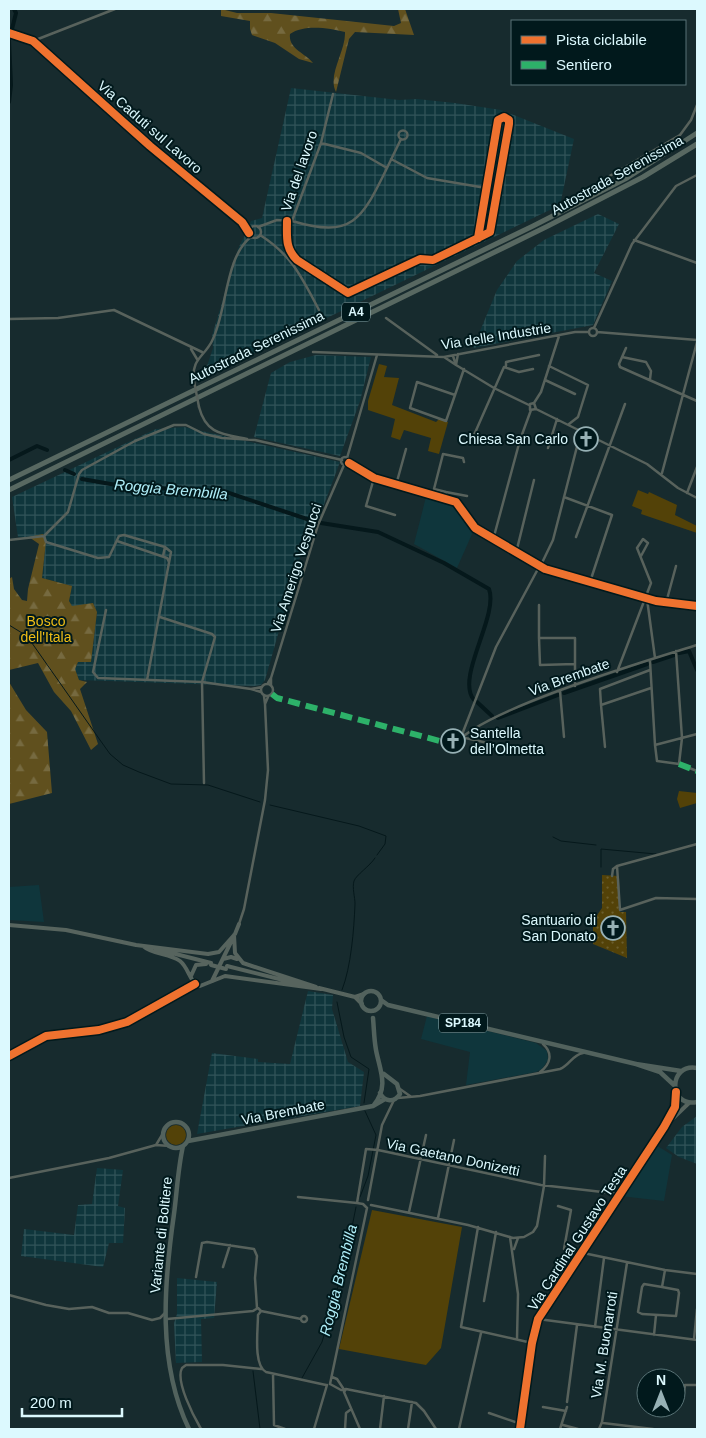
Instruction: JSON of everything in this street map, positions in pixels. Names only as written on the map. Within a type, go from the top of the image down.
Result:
[{"type":"highway","name":"Autostrada Serenissima","points":[[9,480],[533,226],[627,178],[697,133]]},
{"type":"highway","name":"Autostrada Serenissima","points":[[9,490],[548,226],[643,177],[697,144]]},
{"type":"main road","points":[[210,983],[239,924]]},
{"type":"main road","points":[[9,925],[66,930],[143,946],[226,968],[355,997],[364,994],[362,1004]]},
{"type":"main road","points":[[136,945],[213,954],[222,950],[235,934]]},
{"type":"main road","points":[[235,934],[234,948],[239,960]]},
{"type":"main road","points":[[143,946],[179,960],[195,984],[203,986],[221,977],[230,976],[321,989]]},
{"type":"main road","points":[[223,959],[231,956],[248,966],[321,989]]},
{"type":"main road","points":[[191,978],[192,970],[196,965],[211,964]]},
{"type":"main road","name":"SP184","points":[[364,994],[374,992],[388,1005],[636,1064],[660,1072],[674,1085]]},
{"type":"main road","points":[[355,997],[373,1018],[376,1049],[383,1073],[383,1084],[373,1106]]},
{"type":"main road","points":[[373,1018],[381,1000]]},
{"type":"main road","points":[[368,1010],[388,1005]]},
{"type":"main road","name":"SP184","points":[[636,1064],[681,1071]]},
{"type":"main road","points":[[696,1068],[681,1071],[674,1085],[681,1099],[689,1103],[697,1102]]},
{"type":"main road","points":[[380,1093],[391,1099],[400,1090],[397,1084],[383,1073]]},
{"type":"main road","points":[[383,1084],[391,1081]]},
{"type":"main road","name":"Via Cardinal Gustavo Testa","points":[[521,1427],[532,1343],[538,1319],[664,1127],[675,1106],[676,1092]]},
{"type":"main road","name":"Via Brembate","points":[[188,1141],[373,1106],[391,1099]]},
{"type":"main road","name":"Via Cardinal Gustavo Testa","points":[[664,1127],[689,1103]]},
{"type":"main road","points":[[178,1122],[187,1127],[189,1133],[188,1141],[183,1146],[172,1147],[164,1139],[165,1130],[168,1126],[178,1122]]},
{"type":"main road","points":[[189,1133],[198,1138]]},
{"type":"main road","name":"Variante di Boltiere","points":[[183,1146],[179,1160],[179,1177],[168,1258],[166,1319],[170,1371],[188,1429]]},
{"type":"main road","name":"Variante di Boltiere","points":[[172,1147],[179,1160]]},
{"type":"street","points":[[9,33],[33,41],[115,9]]},
{"type":"street","name":"Via Caduti sul Lavoro","points":[[33,41],[150,146],[242,222],[251,237]]},
{"type":"street","name":"Via del lavoro","points":[[258,227],[277,220],[290,221],[321,143],[333,94]]},
{"type":"street","points":[[601,181],[680,134],[690,120],[697,105]]},
{"type":"street","points":[[402,139],[363,213],[354,220],[336,227],[311,227],[290,221],[287,248],[290,253],[297,260],[348,293],[420,259],[433,260],[478,238],[490,232],[509,120],[504,117],[498,120],[478,238]]},
{"type":"street","points":[[321,143],[361,153],[386,168]]},
{"type":"street","points":[[392,159],[427,178],[486,188]]},
{"type":"street","points":[[589,332],[594,328],[634,240],[676,186],[697,176]]},
{"type":"street","points":[[249,233],[252,226],[258,227],[260,235],[278,246],[294,264],[319,310]]},
{"type":"street","points":[[260,235],[257,238],[251,237],[240,249],[213,340],[197,359],[193,374],[199,407],[206,426],[222,434],[342,460],[347,458]]},
{"type":"street","points":[[634,240],[697,262]]},
{"type":"street","points":[[9,319],[58,318],[114,310],[190,348],[202,352]]},
{"type":"street","points":[[386,318],[438,356]]},
{"type":"street","points":[[594,328],[597,332]]},
{"type":"street","name":"Via delle Industrie","points":[[313,352],[377,355],[380,353],[444,357],[589,332],[593,336],[597,332],[697,341]]},
{"type":"street","points":[[529,405],[534,403],[545,380],[559,336]]},
{"type":"street","points":[[662,473],[697,341]]},
{"type":"street","points":[[190,348],[197,359]]},
{"type":"street","points":[[626,348],[618,364],[620,368],[697,400]]},
{"type":"street","points":[[368,354],[375,362]]},
{"type":"street","points":[[456,365],[458,354]]},
{"type":"street","points":[[377,355],[347,458],[349,463],[374,478],[456,502],[472,525],[493,540],[540,567],[646,599],[697,606]]},
{"type":"street","points":[[474,435],[494,388],[506,366],[506,362],[540,355]]},
{"type":"street","points":[[453,356],[456,365]]},
{"type":"street","points":[[444,357],[494,388],[529,405],[531,410],[520,440],[493,540]]},
{"type":"street","points":[[622,357],[646,362],[651,372],[650,380]]},
{"type":"street","points":[[506,366],[519,372],[533,369]]},
{"type":"street","points":[[549,366],[588,385],[578,417],[569,424]]},
{"type":"street","points":[[455,395],[417,382],[410,408],[446,421],[455,395],[464,369]]},
{"type":"street","points":[[545,380],[575,394]]},
{"type":"street","points":[[534,403],[536,409]]},
{"type":"street","points":[[576,537],[625,404]]},
{"type":"street","points":[[531,410],[536,409],[557,418],[662,473],[687,493],[697,498]]},
{"type":"street","points":[[548,448],[557,418]]},
{"type":"street","points":[[9,540],[44,536],[68,512],[79,474],[87,466],[167,427],[183,425],[199,432],[222,438],[255,440]]},
{"type":"street","points":[[532,753],[462,736],[496,648],[553,540],[581,431]]},
{"type":"street","points":[[396,485],[406,449]]},
{"type":"street","points":[[464,462],[463,458],[443,454],[434,488],[467,496]]},
{"type":"street","points":[[342,460],[344,465],[349,463]]},
{"type":"street","name":"Via Amerigo Vespucci","points":[[266,696],[273,692],[269,685],[318,526],[344,465]]},
{"type":"street","points":[[687,493],[697,467]]},
{"type":"street","points":[[374,478],[366,506],[395,515]]},
{"type":"street","points":[[516,553],[534,480]]},
{"type":"street","points":[[445,498],[446,492]]},
{"type":"street","points":[[564,498],[608,512],[612,518],[590,582]]},
{"type":"street","points":[[44,536],[46,542],[104,558],[112,554],[119,536],[124,535],[165,547],[172,555],[148,680]]},
{"type":"street","points":[[617,672],[646,599],[651,581],[637,548],[644,539],[648,543],[642,556]]},
{"type":"street","points":[[117,541],[163,556],[169,560],[170,566]]},
{"type":"street","points":[[163,556],[165,547]]},
{"type":"street","points":[[666,603],[676,566]]},
{"type":"street","points":[[646,599],[655,658]]},
{"type":"street","points":[[539,605],[540,664],[575,664]]},
{"type":"street","points":[[106,610],[93,672],[98,678],[202,682],[261,692],[262,687]]},
{"type":"street","points":[[160,617],[214,636],[215,640],[202,682],[204,783]]},
{"type":"street","points":[[539,638],[575,638],[576,686]]},
{"type":"street","name":"Via Brembate","points":[[455,744],[462,736],[490,718],[560,691],[697,645]]},
{"type":"street","points":[[676,651],[682,738],[679,764]]},
{"type":"street","points":[[650,660],[657,761],[679,764],[697,770]]},
{"type":"street","points":[[604,747],[600,689],[650,670]]},
{"type":"street","points":[[251,689],[269,685]]},
{"type":"street","points":[[601,705],[652,688]]},
{"type":"street","points":[[560,691],[564,737]]},
{"type":"street","name":"Via Amerigo Vespucci","points":[[261,692],[266,696]]},
{"type":"street","name":"Via Amerigo Vespucci","points":[[239,924],[244,909],[265,800],[268,770],[266,696]]},
{"type":"street","points":[[657,745],[697,734]]},
{"type":"street","points":[[612,876],[613,869],[617,866],[697,844]]},
{"type":"street","points":[[617,866],[620,910],[656,898],[697,899]]},
{"type":"street","points":[[9,1056],[46,1036],[99,1030],[127,1022],[195,984]]},
{"type":"street","points":[[536,1040],[547,1048],[550,1057],[545,1068],[537,1074]]},
{"type":"street","points":[[358,1203],[366,1149],[377,1150],[382,1125],[392,1108],[391,1099],[411,1097],[564,1068],[576,1055],[590,1052]]},
{"type":"street","points":[[400,1090],[411,1097]]},
{"type":"street","points":[[156,1145],[165,1130]]},
{"type":"street","points":[[409,1213],[426,1135]]},
{"type":"street","points":[[438,1218],[454,1140]]},
{"type":"street","points":[[9,1178],[109,1158],[156,1145],[172,1147]]},
{"type":"street","name":"Via Gaetano Donizetti","points":[[368,1200],[377,1150],[544,1186],[620,1194]]},
{"type":"street","points":[[363,1204],[368,1200],[371,1205],[478,1227],[510,1237],[528,1236],[536,1229],[544,1186],[545,1156]]},
{"type":"street","points":[[298,1197],[358,1203],[363,1204],[367,1208]]},
{"type":"street","points":[[314,1429],[332,1377],[332,1366],[367,1208],[371,1205]]},
{"type":"street","points":[[558,1206],[571,1210],[564,1248],[627,1263],[697,1274]]},
{"type":"street","points":[[478,1227],[461,1327],[532,1343]]},
{"type":"street","points":[[484,1301],[496,1232]]},
{"type":"street","points":[[510,1237],[518,1299],[517,1339]]},
{"type":"street","points":[[513,1251],[518,1238]]},
{"type":"street","points":[[196,1277],[202,1243],[254,1249],[256,1252],[257,1308]]},
{"type":"street","points":[[223,1266],[230,1245]]},
{"type":"street","points":[[595,1327],[604,1258]]},
{"type":"street","name":"Via M. Buonarroti","points":[[599,1429],[602,1422],[627,1263]]},
{"type":"street","points":[[662,1287],[664,1270]]},
{"type":"street","points":[[644,1284],[662,1287],[678,1290],[676,1316],[638,1312],[644,1284]]},
{"type":"street","points":[[9,1295],[62,1308],[92,1307],[110,1313],[128,1313],[152,1320],[160,1318],[166,1312]]},
{"type":"street","points":[[166,1319],[253,1311],[257,1308]]},
{"type":"street","points":[[257,1308],[261,1311],[301,1318]]},
{"type":"street","points":[[538,1319],[695,1340],[697,1309]]},
{"type":"street","points":[[253,1311],[258,1315]]},
{"type":"street","points":[[261,1311],[258,1315],[258,1363],[261,1369]]},
{"type":"street","points":[[654,1335],[656,1315]]},
{"type":"street","points":[[567,1402],[577,1325]]},
{"type":"street","points":[[459,1429],[481,1333]]},
{"type":"street","points":[[248,1367],[258,1363]]},
{"type":"street","points":[[201,1429],[184,1392],[180,1370],[186,1365],[261,1369],[273,1374],[337,1384],[344,1390],[412,1402],[424,1411],[436,1429]]},
{"type":"street","points":[[273,1374],[274,1423],[276,1427],[286,1429]]},
{"type":"street","points":[[332,1377],[338,1379],[337,1384]]},
{"type":"street","points":[[344,1390],[350,1410],[360,1429]]},
{"type":"street","points":[[380,1429],[384,1396]]},
{"type":"street","points":[[408,1429],[412,1402]]},
{"type":"street","points":[[544,1407],[566,1412]]},
{"type":"street","points":[[560,1429],[567,1407]]},
{"type":"street","points":[[345,1429],[346,1413],[350,1410]]},
{"type":"street","points":[[489,1413],[521,1427]]},
{"type":"street","points":[[602,1422],[653,1429]]},
{"type":"street","points":[[562,1425],[578,1429]]},
{"type":"shaded area","points":[[291,88],[399,100],[417,99],[501,110],[574,139],[560,205],[203,378],[213,348],[212,336],[238,249],[251,221],[262,218]]},
{"type":"shaded area","points":[[598,214],[619,224],[594,273],[612,281],[593,325],[473,348],[497,290],[517,261],[544,240]]},
{"type":"shaded area","points":[[316,355],[371,357],[360,401],[340,456],[254,437],[271,373],[290,362]]},
{"type":"shaded area","points":[[379,364],[387,366],[384,377],[399,378],[392,405],[436,422],[439,419],[448,422],[439,454],[428,451],[431,438],[404,430],[400,440],[391,437],[395,419],[368,410],[368,401]]},
{"type":"shaded area","points":[[184,427],[340,462],[314,531],[300,557],[265,680],[261,685],[254,686],[79,680],[75,669],[78,662],[91,662],[97,612],[93,603],[72,607],[69,601],[72,586],[42,578],[46,541],[18,537],[12,497],[156,429]]},
{"type":"shaded area","points":[[638,490],[648,494],[649,492],[677,505],[675,515],[697,526],[697,533],[641,514],[642,510],[632,506]]},
{"type":"shaded area","points":[[426,497],[452,502],[471,528],[472,534],[457,568],[414,544]]},
{"type":"shaded area","points":[[679,791],[697,793],[697,803],[680,808],[677,799]]},
{"type":"shaded area","points":[[602,875],[619,876],[620,912],[626,912],[627,958],[593,944],[593,921],[602,908]]},
{"type":"shaded area","points":[[39,885],[44,922],[9,920],[9,887]]},
{"type":"shaded area","points":[[308,991],[333,995],[332,1009],[348,1062],[364,1072],[360,1106],[197,1134],[212,1053],[258,1059],[258,1062],[290,1064]]},
{"type":"shaded area","points":[[427,1016],[536,1043],[547,1051],[548,1060],[542,1069],[536,1072],[466,1085],[470,1052],[421,1039]]},
{"type":"shaded area","points":[[697,1116],[697,1164],[679,1157],[666,1148],[682,1127]]},
{"type":"shaded area","points":[[176,1125],[183,1128],[186,1135],[183,1142],[176,1145],[169,1142],[166,1135],[169,1128]]},
{"type":"shaded area","points":[[656,1145],[672,1155],[664,1201],[620,1196]]},
{"type":"shaded area","points":[[97,1168],[123,1170],[118,1206],[125,1208],[123,1243],[109,1243],[103,1267],[21,1256],[24,1229],[74,1235],[78,1205],[92,1204]]},
{"type":"shaded area","points":[[372,1210],[462,1227],[441,1348],[426,1365],[339,1349]]},
{"type":"shaded area","points":[[177,1278],[217,1282],[214,1318],[201,1319],[202,1362],[176,1363],[174,1323],[177,1314]]},
{"type":"green space","points":[[221,9],[237,13],[271,13],[394,26],[401,23],[398,9],[405,9],[414,35],[355,32],[349,39],[336,92],[334,85],[335,71],[343,47],[345,32],[324,28],[309,28],[290,34],[294,47],[313,63],[299,59],[275,43],[252,35],[250,21],[221,16]]},
{"type":"green space","name":"Bosco dell'Itala","points":[[43,534],[46,541],[42,578],[72,586],[69,601],[72,606],[93,603],[97,612],[91,662],[78,662],[75,669],[79,680],[87,682],[80,689],[98,744],[91,750],[71,711],[54,692],[38,663],[9,670],[9,579],[12,577],[14,589],[22,600],[27,601],[39,544],[29,537]]},
{"type":"green space","name":"Bosco dell'Itala","points":[[9,682],[26,710],[47,732],[52,793],[9,804]]},
{"type":"waterway","name":"Roggia Brembilla","points":[[12,29],[16,13],[14,9]]},
{"type":"waterway","name":"Roggia Brembilla","points":[[9,40],[11,85],[9,102]]},
{"type":"waterway","name":"Roggia Brembilla","points":[[9,460],[37,446],[47,450]]},
{"type":"waterway","name":"Roggia Brembilla","points":[[65,470],[74,474]]},
{"type":"waterway","name":"Roggia Brembilla","points":[[82,479],[122,486],[226,492],[316,522]]},
{"type":"waterway","name":"Roggia Brembilla","points":[[321,523],[378,532],[444,563],[489,589],[488,615],[470,677],[470,690],[474,700]]},
{"type":"waterway","name":"Roggia Brembilla","points":[[9,625],[27,636],[110,754],[123,765],[171,784],[208,785],[260,802]]},
{"type":"waterway","name":"Roggia Brembilla","points":[[679,653],[689,651],[697,670]]},
{"type":"waterway","name":"Roggia Brembilla","points":[[653,662],[674,655]]},
{"type":"waterway","name":"Roggia Brembilla","points":[[564,693],[647,664]]},
{"type":"waterway","name":"Roggia Brembilla","points":[[498,718],[558,695]]},
{"type":"waterway","name":"Roggia Brembilla","points":[[477,702],[492,716]]},
{"type":"waterway","name":"Roggia Brembilla","points":[[270,805],[359,826],[386,836],[385,844],[377,855]]},
{"type":"waterway","points":[[553,837],[561,841],[596,845]]},
{"type":"waterway","points":[[601,867],[601,849],[656,854]]},
{"type":"waterway","name":"Roggia Brembilla","points":[[342,990],[348,971],[353,937],[354,881],[375,858]]},
{"type":"waterway","name":"Roggia Brembilla","points":[[337,1002],[344,1037],[351,1057],[369,1069],[364,1103]]},
{"type":"waterway","name":"Roggia Brembilla","points":[[360,1197],[368,1176],[376,1135],[365,1111]]},
{"type":"waterway","name":"Roggia Brembilla","points":[[302,1378],[322,1342],[345,1262],[356,1207]]},
{"type":"waterway","name":"Roggia Brembilla","points":[[253,1371],[260,1429]]},
{"type":"marked path","points":[[272,694],[277,698],[455,745]]},
{"type":"marked path","points":[[679,764],[697,771]]},
{"type":"cycle path","points":[[9,33],[33,41],[150,146],[242,222],[249,233]]},
{"type":"cycle path","points":[[287,221],[288,242],[293,256],[348,293],[420,259],[433,260],[476,239],[490,232],[509,124],[509,120],[504,117],[498,120],[478,238]]},
{"type":"cycle path","points":[[349,463],[374,478],[456,502],[475,528],[545,569],[656,601],[697,606]]},
{"type":"cycle path","points":[[9,1056],[46,1036],[99,1030],[127,1022],[195,984]]},
{"type":"cycle path","points":[[520,1429],[532,1343],[538,1319],[664,1127],[675,1107],[676,1092]]},
{"type":"place","name":"Chiesa San Carlo","points":[[586,439]]},
{"type":"place","name":"Santella dell’Olmetta","points":[[453,741]]},
{"type":"place","name":"Santuario di San Donato","points":[[613,928]]}]
